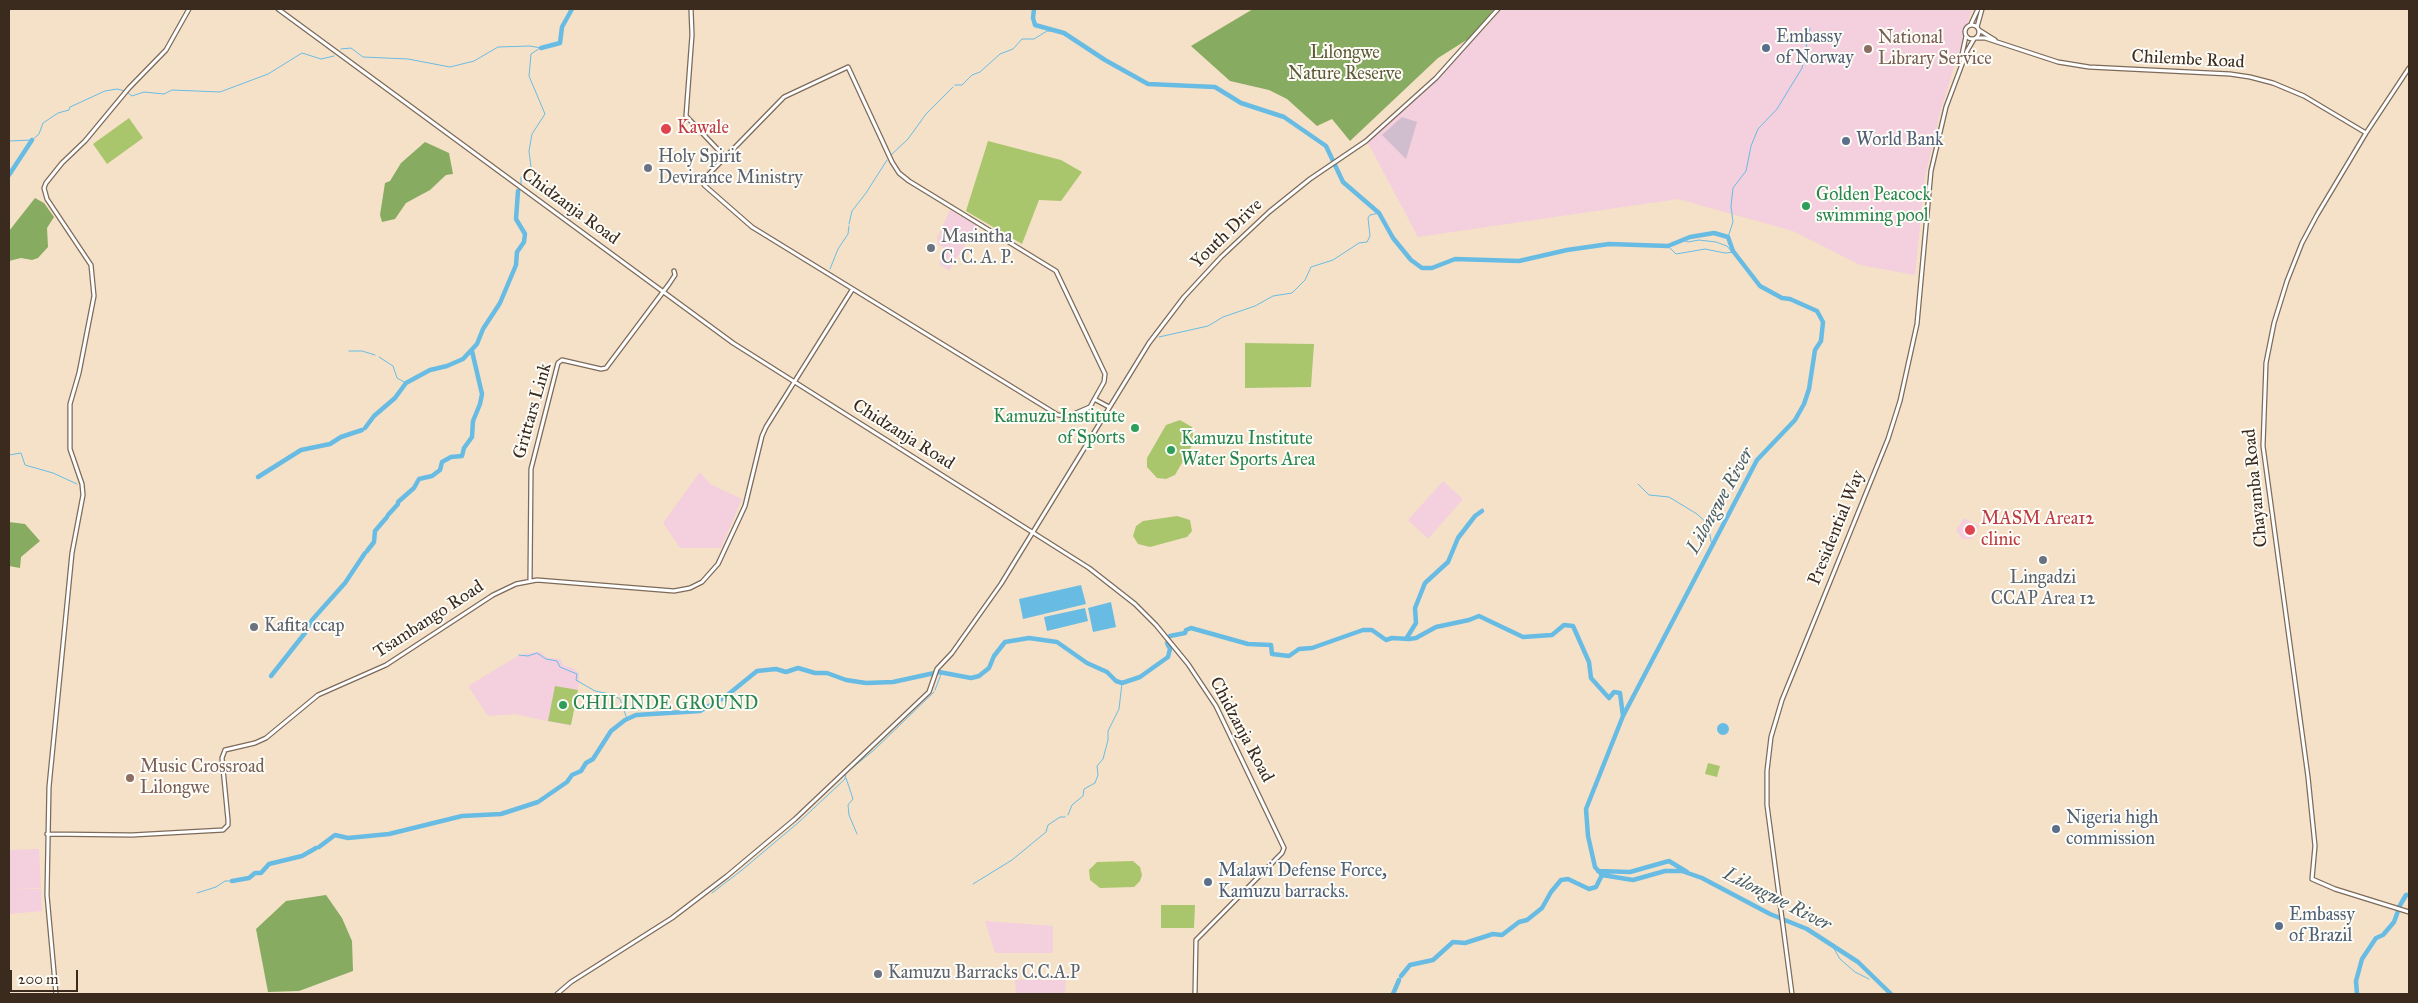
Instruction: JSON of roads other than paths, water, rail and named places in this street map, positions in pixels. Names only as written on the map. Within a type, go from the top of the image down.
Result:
[{"type":"street","points":[[56,994],[47,895],[49,781],[72,553],[83,491],[70,450],[69,411],[94,296],[91,265],[47,199],[44,188],[62,163],[85,141],[129,88],[166,50],[189,9]]},
{"type":"street","name":"Chidzanja Road","points":[[278,9],[733,344],[1034,532],[1089,568],[1135,604],[1182,656],[1216,706],[1284,844],[1282,853],[1196,940],[1195,994]]},
{"type":"street","points":[[691,9],[691,43],[686,116],[725,157]]},
{"type":"street","name":"Youth Drive","points":[[557,994],[579,976],[629,946],[704,895],[808,808],[929,692],[937,669],[955,650],[1001,584],[1109,407],[1160,328],[1201,277],[1269,212],[1324,169],[1366,141],[1436,78],[1498,9]]},
{"type":"street","points":[[1980,9],[1971,25],[1965,29],[1965,35],[1969,39],[1982,37],[2000,42]]},
{"type":"street","points":[[1975,38],[1980,9]]},
{"type":"street","points":[[1971,25],[2000,42]]},
{"type":"street","name":"Presidential Way","points":[[1792,994],[1782,934],[1767,805],[1767,771],[1772,733],[1800,654],[1888,439],[1900,401],[1917,324],[1931,171],[1944,115],[1966,45],[1965,35]]},
{"type":"street","name":"Presidential Way","points":[[1958,72],[1975,38]]},
{"type":"street","name":"Chilembe Road","points":[[2000,42],[2058,62],[2089,67],[2230,74],[2256,79],[2304,96],[2366,133]]},
{"type":"street","points":[[848,67],[892,162],[899,173],[908,181],[1012,243],[1058,274],[1105,371],[1105,379],[1096,400],[1090,407],[1069,416],[1058,415],[852,290],[747,224],[704,185],[704,180],[784,97],[848,67]]},
{"type":"street","name":"Chayamba Road","points":[[2409,68],[2366,133],[2299,249],[2276,316],[2265,372],[2263,446],[2308,777],[2315,846],[2312,879],[2335,889],[2409,912]]},
{"type":"street","points":[[662,292],[674,277],[674,271]]},
{"type":"street","name":"Tsambango Road","points":[[47,834],[132,835],[224,830],[228,825],[222,758],[225,750],[261,740],[318,695],[386,665],[499,592],[530,580],[667,591],[683,590],[704,580],[720,561],[748,497],[762,436],[852,290]]},
{"type":"street","name":"Grittars Link","points":[[530,580],[531,469],[558,363],[560,360],[568,360],[605,369],[662,292]]},
{"type":"street","points":[[1096,400],[1109,407]]},
{"type":"water","points":[[1081,585],[1086,604],[1023,619],[1019,599]]},
{"type":"water","points":[[1111,602],[1116,627],[1093,632],[1088,608]]},
{"type":"water","points":[[1085,608],[1088,621],[1047,631],[1044,617]]},
{"type":"water","points":[[1723,723],[1729,729],[1723,735],[1717,729]]},
{"type":"waterway","points":[[541,48],[560,43],[562,27],[572,9]]},
{"type":"waterway","name":"Lilongwe River","points":[[1034,9],[1033,18],[1035,25],[1064,33],[1105,60],[1148,84],[1215,87],[1241,103],[1284,117],[1326,146],[1343,182],[1379,213],[1393,238],[1411,260],[1422,268],[1432,268],[1455,259],[1519,261],[1567,250],[1609,244],[1668,246],[1690,237],[1714,233],[1728,237],[1733,251],[1760,286],[1782,298],[1790,299],[1817,311],[1823,322],[1821,341],[1815,350],[1809,389],[1804,404],[1795,420],[1757,460],[1623,716],[1586,809],[1588,836],[1595,867],[1602,875],[1633,880],[1665,871],[1682,871],[1702,878],[1770,914],[1807,929],[1858,962],[1891,994]]},
{"type":"waterway","points":[[1728,237],[1733,222],[1731,206],[1733,188],[1746,171],[1751,146],[1758,129],[1777,109],[1802,68],[1810,28]]},
{"type":"waterway","points":[[955,85],[962,85],[1000,54],[1013,49],[1022,39],[1034,39],[1047,31],[1056,31]]},
{"type":"waterway","points":[[341,49],[351,48],[363,57],[408,59],[450,67],[474,61],[498,47],[530,46],[541,48]]},
{"type":"waterway","points":[[521,185],[521,177],[531,167],[529,151],[532,134],[545,114],[529,76],[531,54],[540,48]]},
{"type":"waterway","points":[[128,93],[132,96],[144,92],[164,94],[172,90],[220,92],[268,74],[302,53],[321,59],[334,56]]},
{"type":"waterway","points":[[891,155],[908,139],[926,114],[953,87]]},
{"type":"waterway","points":[[9,141],[32,140],[39,134],[43,123],[58,113],[69,110],[70,107],[105,91],[117,89],[125,91]]},
{"type":"waterway","points":[[9,175],[32,140]]},
{"type":"waterway","points":[[849,224],[852,211],[887,160]]},
{"type":"waterway","points":[[365,428],[374,416],[395,398],[406,383],[430,370],[447,366],[463,359],[477,344],[483,329],[500,303],[516,265],[517,252],[524,242],[525,234],[516,219],[518,191]]},
{"type":"waterway","points":[[1159,337],[1208,326],[1223,317],[1255,306],[1273,296],[1292,293],[1305,280],[1311,267],[1333,260],[1359,243],[1367,242],[1370,236],[1368,218],[1370,215],[1379,213]]},
{"type":"waterway","points":[[830,269],[838,249],[848,234],[849,226]]},
{"type":"waterway","points":[[1683,240],[1688,242],[1699,240],[1716,242],[1727,246],[1731,251]]},
{"type":"waterway","points":[[1668,246],[1676,254],[1705,249],[1725,253],[1735,252]]},
{"type":"waterway","points":[[349,351],[362,351],[375,355]]},
{"type":"waterway","points":[[398,502],[414,488],[419,479],[432,476],[440,470],[442,462],[451,457],[462,456],[464,448],[472,437],[473,421],[482,394],[472,351]]},
{"type":"waterway","points":[[379,357],[393,366],[397,378],[406,383]]},
{"type":"waterway","points":[[258,477],[301,450],[330,444],[341,437],[362,430]]},
{"type":"waterway","points":[[9,455],[21,453],[25,465],[53,473],[77,484]]},
{"type":"waterway","points":[[1638,484],[1649,495],[1669,497],[1697,514],[1708,524],[1712,546]]},
{"type":"waterway","points":[[388,515],[398,504]]},
{"type":"waterway","points":[[1406,639],[1416,623],[1415,608],[1425,583],[1448,562],[1458,538],[1475,516],[1482,511]]},
{"type":"waterway","points":[[367,551],[374,542],[375,531],[387,517]]},
{"type":"waterway","points":[[271,676],[305,633],[312,620],[345,583],[365,553]]},
{"type":"waterway","points":[[1170,636],[1185,633],[1186,630],[1191,628],[1248,644],[1271,645],[1272,654],[1289,656],[1299,649],[1312,648],[1363,630],[1372,630],[1386,640],[1392,638],[1409,639],[1416,638],[1436,627],[1479,616],[1523,637],[1552,635],[1564,625],[1573,626],[1589,662],[1591,678],[1609,698],[1614,692],[1620,693],[1623,716]]},
{"type":"waterway","points":[[319,847],[335,835],[348,838],[389,834],[462,816],[501,814],[538,802],[567,782],[572,775],[581,771],[586,763],[593,759],[611,731],[625,720],[636,715],[700,711],[725,697],[757,671],[776,669],[786,672],[798,668],[866,683],[893,682],[939,672],[971,678],[979,676],[989,668],[994,656],[1005,642],[1029,638],[1057,642],[1087,663],[1107,672],[1116,681],[1122,683],[1140,677],[1168,657],[1170,649],[1167,643]]},
{"type":"waterway","points":[[519,655],[528,656],[537,653],[546,659],[557,661],[560,667],[577,674],[576,680],[595,691],[610,694],[620,699],[627,719]]},
{"type":"waterway","points":[[935,690],[942,672]]},
{"type":"waterway","points":[[1068,815],[1072,805],[1083,796],[1084,789],[1095,783],[1098,775],[1097,766],[1103,759],[1108,740],[1108,731],[1119,709],[1122,683]]},
{"type":"waterway","points":[[712,893],[799,822],[845,779],[846,773],[874,750],[934,692]]},
{"type":"waterway","points":[[846,778],[853,799],[848,805],[849,815],[857,834]]},
{"type":"waterway","points":[[973,884],[1012,860],[1046,832],[1048,825],[1060,817],[1065,817]]},
{"type":"waterway","points":[[232,881],[249,878],[255,873],[261,873],[269,864],[302,856],[316,848]]},
{"type":"waterway","points":[[1598,871],[1630,872],[1669,861],[1687,872]]},
{"type":"waterway","points":[[1401,976],[1410,965],[1433,960],[1453,942],[1465,943],[1493,934],[1502,935],[1519,922],[1527,920],[1542,908],[1551,892],[1561,880],[1568,879],[1589,889],[1596,887],[1602,875]]},
{"type":"waterway","points":[[197,893],[216,887],[225,881],[230,881]]},
{"type":"waterway","points":[[2399,907],[2406,895],[2409,895]]},
{"type":"waterway","points":[[2357,994],[2356,981],[2362,959],[2376,938],[2383,935],[2394,922],[2398,911]]},
{"type":"waterway","points":[[1833,947],[1840,959],[1855,972],[1869,979]]},
{"type":"waterway","points":[[1393,994],[1399,980]]},
{"type":"place","name":"Embassy of Norway","points":[[1766,48]]},
{"type":"place","name":"National Library Service","points":[[1868,49]]},
{"type":"place","name":"Kawale","points":[[666,129]]},
{"type":"place","name":"World Bank","points":[[1846,141]]},
{"type":"place","name":"Holy Spirit Devirance Ministry","points":[[648,168]]},
{"type":"place","name":"Golden Peacock swimming pool","points":[[1806,206]]},
{"type":"place","name":"Masintha C. C. A. P.","points":[[931,248]]},
{"type":"place","name":"Kamuzu Institute of Sports","points":[[1135,428]]},
{"type":"place","name":"Kamuzu Institute Water Sports Area","points":[[1171,450]]},
{"type":"place","name":"MASM Area12 clinic","points":[[1970,530]]},
{"type":"place","name":"Lingadzi CCAP Area 12","points":[[2043,560]]},
{"type":"place","name":"Kafita ccap","points":[[254,627]]},
{"type":"place","name":"CHILINDE GROUND","points":[[563,705]]},
{"type":"place","name":"Music Crossroad Lilongwe","points":[[130,778]]},
{"type":"place","name":"Nigeria high commission","points":[[2056,829]]},
{"type":"place","name":"Malawi Defense Force, Kamuzu barracks.","points":[[1208,882]]},
{"type":"place","name":"Embassy of Brazil","points":[[2279,926]]},
{"type":"place","name":"Kamuzu Barracks C.C.A.P","points":[[878,974]]},
{"type":"park label","name":"Lilongwe Nature Reserve","points":[[1345,64]]}]
